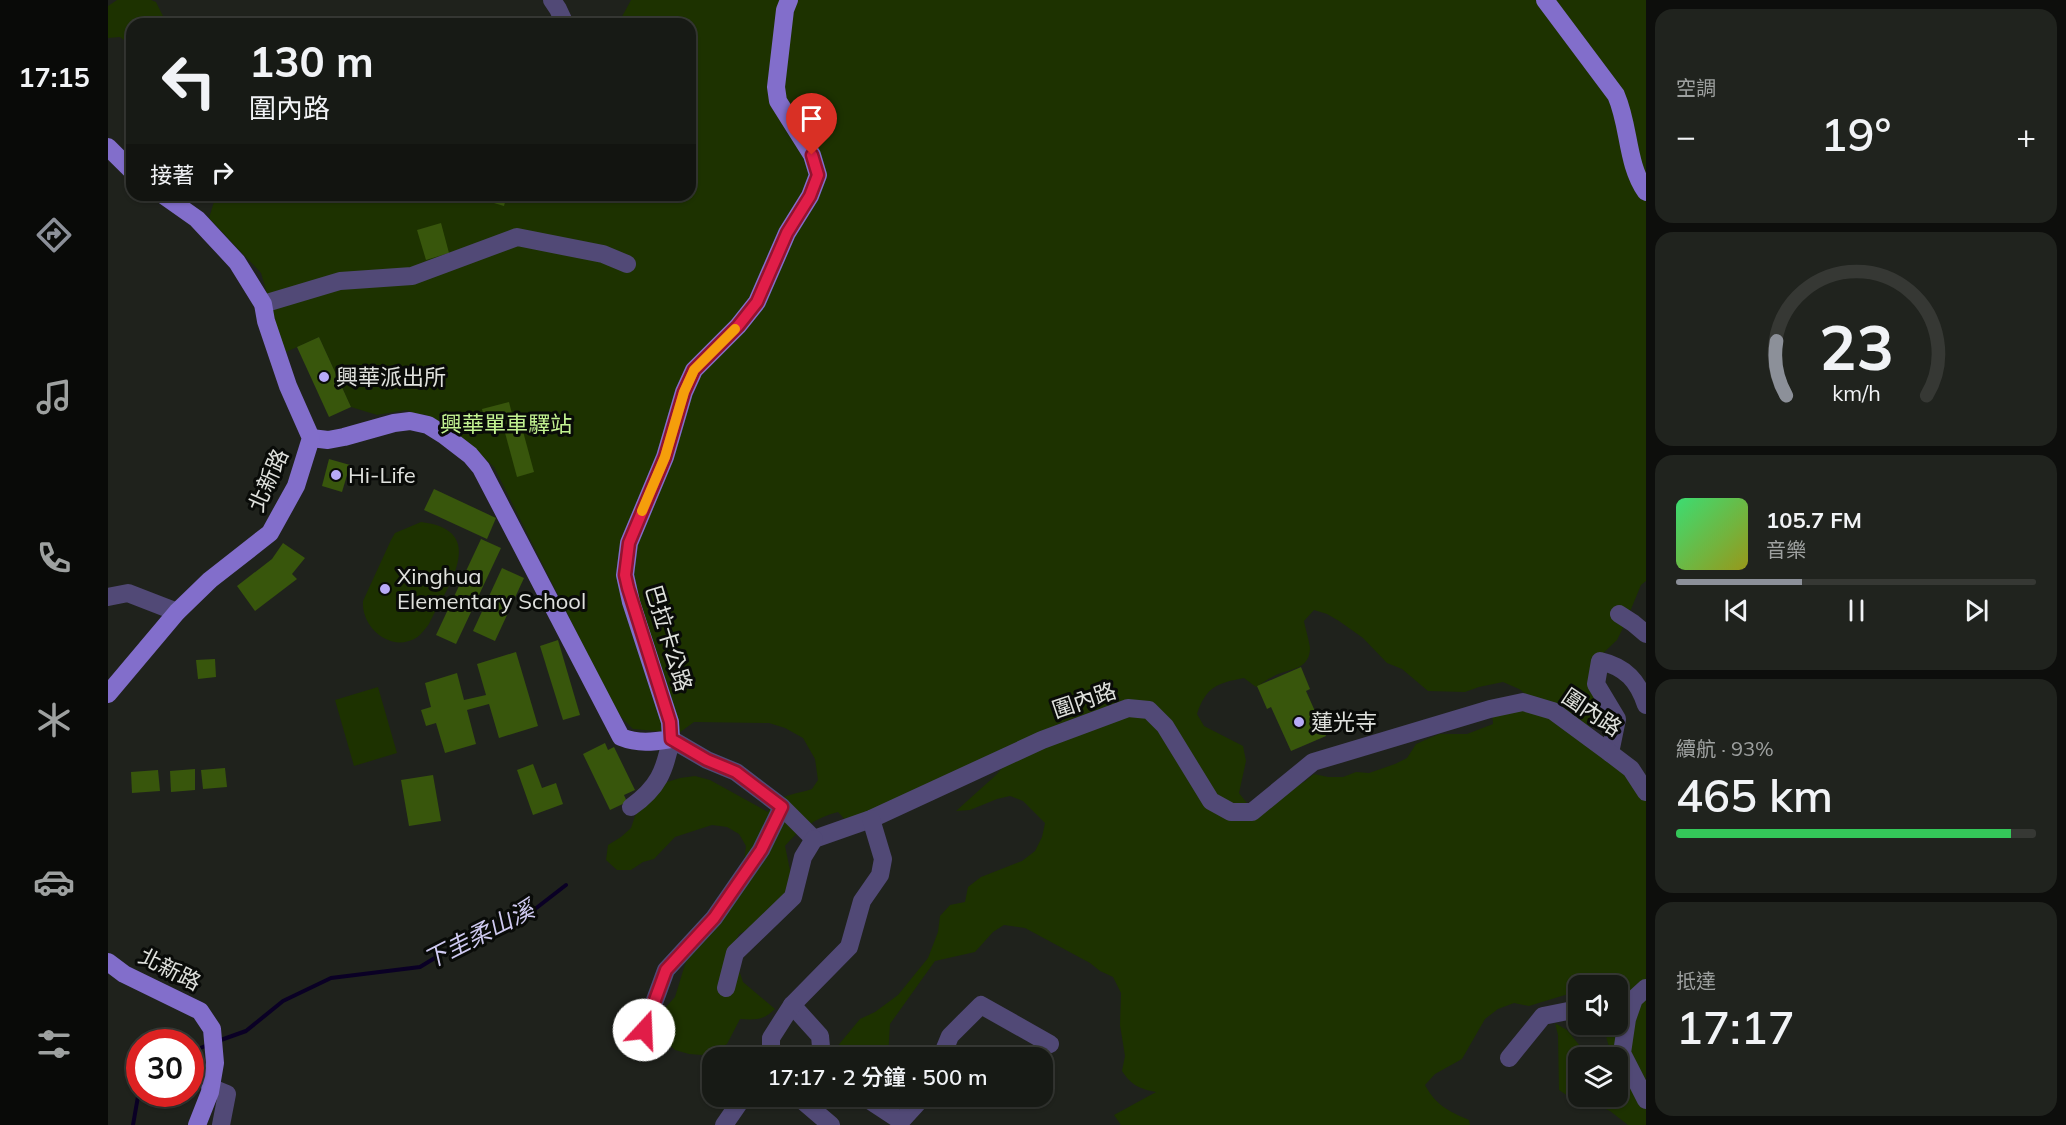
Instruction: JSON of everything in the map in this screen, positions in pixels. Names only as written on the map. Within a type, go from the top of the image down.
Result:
[{"type":"main road","name":"巴拉卡公路","points":[[671,739],[670,722],[631,602],[625,575],[629,543],[665,457],[684,392],[694,370],[738,326],[757,302],[787,233],[810,196],[818,175],[812,155],[778,101],[776,87],[785,10],[789,0]]},
{"type":"main road","points":[[1545,0],[1616,95],[1622,109],[1632,164],[1646,192]]},
{"type":"main road","points":[[108,147],[126,165]]},
{"type":"main road","name":"北新路","points":[[108,694],[177,612],[210,580],[270,533],[296,486],[311,438],[288,386],[266,321],[263,304],[237,262],[197,219],[172,201]]},
{"type":"main road","points":[[311,438],[328,440],[410,421],[428,424],[470,455],[481,468],[621,737],[634,742],[671,739]]},
{"type":"main road","name":"北新路","points":[[108,962],[124,974],[200,1011],[212,1029],[216,1063],[197,1125]]},
{"type":"street","points":[[552,0],[562,18]]},
{"type":"street","points":[[263,304],[340,281],[412,276],[517,237],[603,254],[627,264]]},
{"type":"street","points":[[108,597],[128,592],[177,612]]},
{"type":"street","points":[[1618,614],[1633,622],[1646,634]]},
{"type":"street","points":[[1610,753],[1617,719],[1596,684],[1600,661],[1616,665],[1636,681],[1646,704]]},
{"type":"street","name":"圍內路","points":[[814,839],[871,819],[1042,740],[1128,708],[1149,710],[1165,726],[1211,801],[1231,812],[1252,812],[1313,762],[1523,702],[1552,711],[1631,769],[1645,788]]},
{"type":"street","points":[[631,807],[648,795],[658,781],[668,758],[671,739],[707,760],[736,772],[782,807],[814,839],[803,857],[793,897],[735,953],[726,988]]},
{"type":"street","points":[[644,1030],[666,970],[714,918],[761,850],[782,807]]},
{"type":"street","points":[[771,1047],[771,1038],[792,1005],[849,947],[862,902],[880,875],[884,859],[871,819]]},
{"type":"street","points":[[1632,996],[1622,1053],[1646,1100]]},
{"type":"street","points":[[792,1005],[820,1036],[821,1047]]},
{"type":"street","points":[[946,1047],[950,1036],[981,1005],[1050,1044]]},
{"type":"street","points":[[1509,1058],[1544,1016],[1568,1012]]},
{"type":"street","points":[[210,1087],[227,1094],[221,1125]]},
{"type":"street","points":[[724,1125],[736,1107]]},
{"type":"street","points":[[810,1107],[831,1125]]},
{"type":"street","points":[[880,1107],[901,1121],[914,1107]]},
{"type":"green space","points":[[117,0],[151,0],[156,2],[164,18],[126,18],[126,42],[120,37],[108,38],[108,6]]},
{"type":"green space","points":[[631,0],[1646,0],[1646,581],[1641,585],[1617,640],[1595,661],[1606,702],[1596,713],[1589,729],[1619,753],[1632,758],[1646,789],[1646,1125],[1628,1125],[1601,1107],[1628,1107],[1628,1047],[1609,1047],[1606,1035],[1628,1035],[1628,975],[1568,975],[1568,994],[1529,1006],[1514,1003],[1498,1009],[1485,1019],[1462,1059],[1435,1074],[1425,1085],[1438,1102],[1469,1120],[1470,1125],[1121,1125],[1114,1115],[1156,1092],[1136,1086],[1122,1071],[1125,1056],[1120,1025],[1121,993],[1113,977],[1025,928],[1004,925],[993,932],[975,952],[935,961],[890,1024],[889,1047],[837,1047],[860,1019],[875,1012],[898,995],[928,958],[938,932],[940,916],[950,905],[965,902],[968,887],[981,877],[1022,861],[1035,851],[1042,837],[1045,823],[1023,801],[1010,796],[970,810],[956,811],[996,775],[1010,759],[1007,746],[996,755],[848,823],[838,812],[815,821],[796,835],[785,846],[791,875],[788,889],[760,925],[739,934],[733,952],[743,982],[775,1009],[759,1018],[740,1019],[727,1044],[722,1047],[702,1047],[702,1055],[675,1050],[664,1040],[659,1026],[664,1009],[675,997],[690,948],[744,861],[746,846],[739,834],[727,827],[712,825],[675,837],[654,859],[643,862],[631,870],[617,870],[606,860],[608,845],[631,828],[636,813],[667,782],[695,776],[710,780],[768,812],[771,806],[781,798],[812,789],[818,780],[815,759],[803,738],[785,728],[769,723],[694,722],[679,733],[633,729],[617,713],[494,467],[467,441],[424,414],[421,417],[407,410],[377,415],[351,407],[319,337],[284,353],[261,273],[209,218],[214,201],[696,201],[696,18],[621,18]],"holes":[[[1314,610],[1339,621],[1363,638],[1387,663],[1402,669],[1428,691],[1465,692],[1503,682],[1519,689],[1531,698],[1492,711],[1493,724],[1467,734],[1439,734],[1416,744],[1407,758],[1395,764],[1369,773],[1356,772],[1343,777],[1314,774],[1304,782],[1250,807],[1239,793],[1246,761],[1243,746],[1204,726],[1197,714],[1200,705],[1209,692],[1220,684],[1244,678],[1256,687],[1304,663],[1310,648],[1304,621]]]},
{"type":"green space","points":[[421,522],[442,527],[454,536],[459,549],[458,563],[445,594],[421,634],[406,642],[387,640],[372,628],[367,620],[363,601],[395,533]]},
{"type":"green space","points":[[378,687],[397,753],[354,766],[335,700]]},
{"type":"green space","points":[[1555,1023],[1567,1030],[1568,1035],[1571,1035],[1581,1047],[1568,1047],[1568,1096],[1559,1090],[1558,1035]]},
{"type":"building","points":[[487,201],[505,201],[504,206]]},
{"type":"building","points":[[441,223],[449,253],[426,260],[417,230]]},
{"type":"building","name":"興華派出所","points":[[319,337],[351,407],[329,417],[297,347]]},
{"type":"building","points":[[509,402],[514,422],[487,429],[482,409]]},
{"type":"building","name":"興華單車驛站","points":[[521,424],[534,472],[517,477],[504,429]]},
{"type":"building","name":"Hi-Life","points":[[329,459],[350,465],[342,492],[322,486]]},
{"type":"building","points":[[434,489],[496,518],[487,539],[424,510]]},
{"type":"building","points":[[481,539],[501,548],[456,644],[436,635]]},
{"type":"building","points":[[283,543],[305,558],[292,574],[297,579],[255,611],[237,586],[272,559]]},
{"type":"building","points":[[502,568],[524,578],[495,641],[473,631]]},
{"type":"building","points":[[558,640],[580,715],[563,720],[540,646]]},
{"type":"building","points":[[516,652],[538,726],[499,738],[489,704],[467,710],[476,744],[445,753],[436,723],[426,726],[421,710],[431,707],[425,683],[457,673],[464,700],[486,695],[477,664]]},
{"type":"building","points":[[215,659],[216,677],[198,679],[196,660]]},
{"type":"building","name":"蓮光寺","points":[[1301,667],[1310,689],[1306,691],[1326,736],[1291,751],[1271,707],[1267,709],[1257,686]]},
{"type":"building","points":[[605,743],[608,750],[614,747],[635,790],[624,795],[627,802],[610,810],[583,754]]},
{"type":"building","points":[[533,764],[542,788],[556,783],[563,804],[533,815],[517,770]]},
{"type":"building","points":[[225,768],[227,787],[203,789],[201,770]]},
{"type":"building","points":[[195,769],[195,790],[171,792],[170,771]]},
{"type":"building","points":[[158,770],[160,791],[132,793],[131,772]]},
{"type":"building","points":[[433,775],[441,821],[409,826],[401,780]]},
{"type":"waterway","name":"下圭柔山溪","points":[[218,1041],[246,1031],[283,1001],[331,978],[420,967],[489,925],[526,916],[566,885]]},
{"type":"waterway","name":"下圭柔山溪","points":[[204,1047],[208,1045]]},
{"type":"waterway","name":"下圭柔山溪","points":[[133,1125],[136,1107]]},
{"type":"slow traffic","points":[[642,511],[665,457],[684,392],[694,370],[735,329]]},
{"type":"place","name":"興華派出所","points":[[324,377]]},
{"type":"place","name":"Hi-Life","points":[[336,475]]},
{"type":"place","name":"Xinghua Elementary School","points":[[385,589]]},
{"type":"place","name":"蓮光寺","points":[[1299,722]]},
{"type":"route","points":[[644,1030],[666,970],[714,918],[761,850],[782,807],[736,772],[707,760],[671,739],[670,722],[631,602],[625,575],[629,543],[665,457],[684,392],[694,370],[738,326],[757,302],[787,233],[810,196],[818,175],[812,155]]}]
